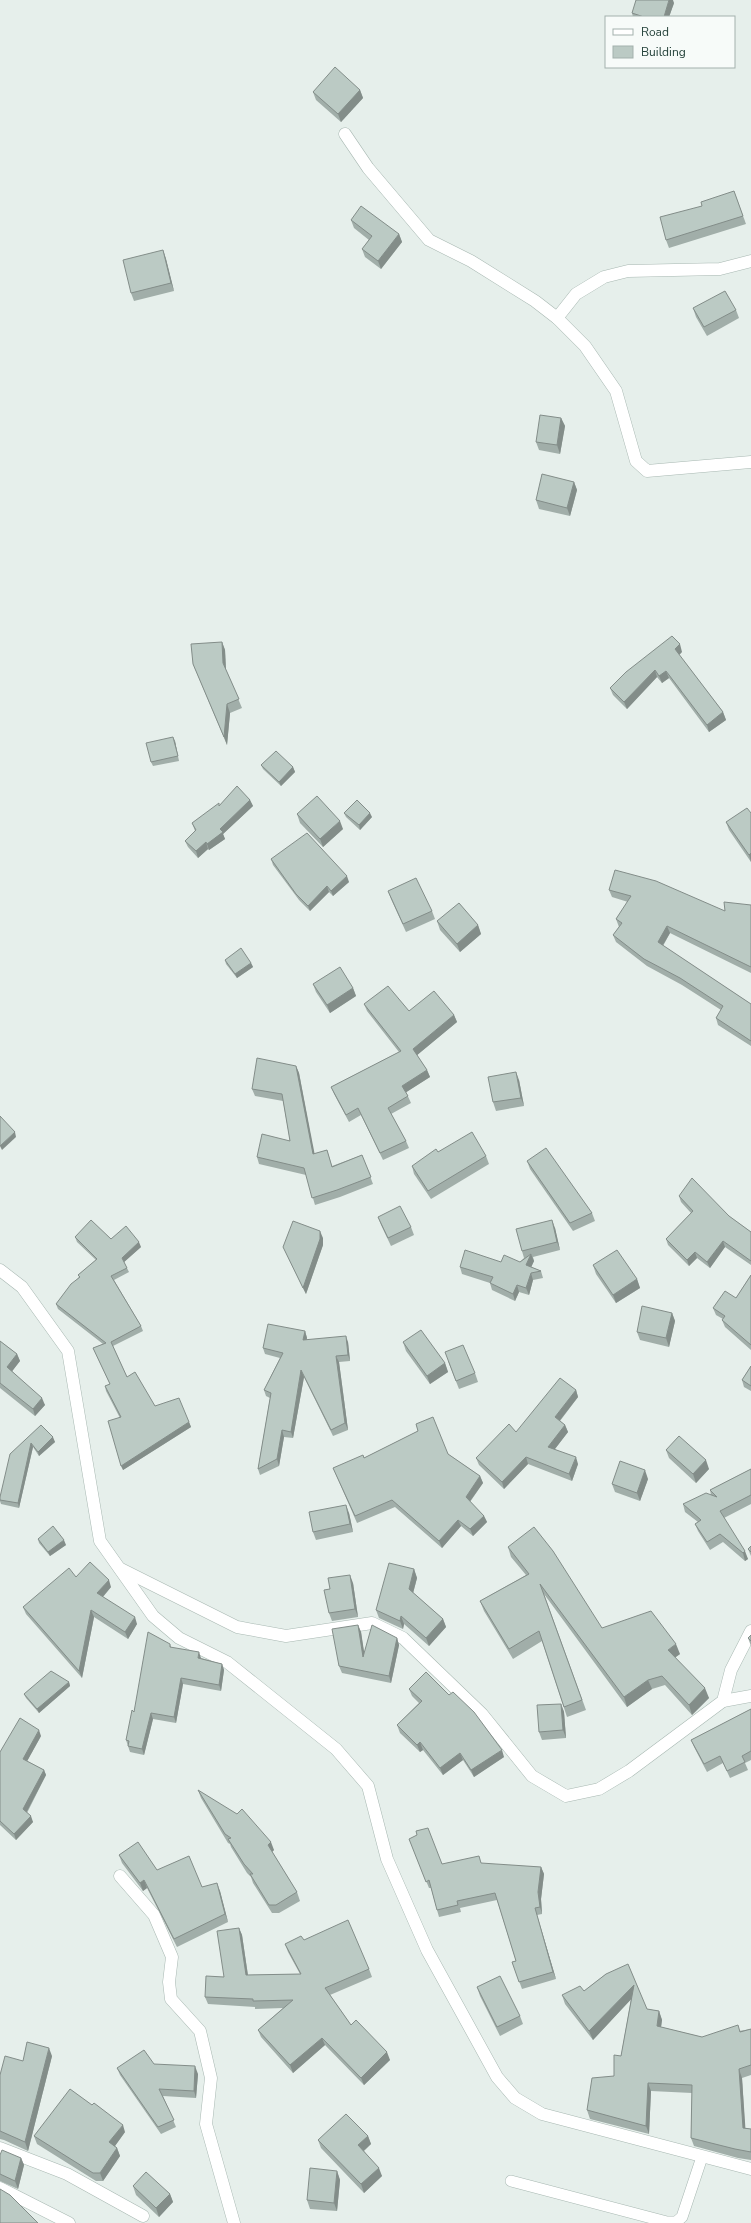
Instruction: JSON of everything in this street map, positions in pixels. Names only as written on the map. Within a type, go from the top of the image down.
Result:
[{"type":"street","points":[[345,134],[368,168],[429,240],[471,261],[536,301],[558,318],[585,346],[616,391],[636,461],[647,471],[751,462]]},
{"type":"street","points":[[558,318],[576,294],[604,277],[628,271],[720,270],[751,261]]},
{"type":"street","points":[[0,1270],[22,1287],[68,1351],[100,1541],[158,1620],[179,1638],[227,1662],[336,1749],[368,1786],[388,1859],[427,1950],[497,2077],[515,2098],[542,2114],[751,2169]]},
{"type":"street","points":[[118,1567],[237,1627],[286,1636],[372,1623],[403,1638],[482,1714],[532,1776],[566,1796],[599,1789],[635,1766],[723,1700],[751,1696]]},
{"type":"street","points":[[723,1700],[731,1670],[751,1631]]},
{"type":"street","points":[[120,1876],[154,1915],[172,1957],[170,1982],[171,1999],[200,2031],[211,2078],[206,2124],[234,2223]]},
{"type":"street","points":[[0,2148],[67,2174],[143,2216]]},
{"type":"street","points":[[0,2188],[69,2223]]},
{"type":"lane","points":[[511,2181],[667,2222],[676,2222],[682,2217],[702,2157]]},
{"type":"building","points":[[636,0],[669,0],[664,16],[641,16],[632,13]]},
{"type":"building","points":[[335,67],[360,90],[338,114],[313,92]]},
{"type":"building","points":[[734,191],[743,216],[666,240],[660,217],[702,206],[701,202]]},
{"type":"building","points":[[361,206],[399,234],[378,261],[362,249],[372,236],[351,220]]},
{"type":"building","points":[[163,250],[171,283],[131,293],[123,260]]},
{"type":"building","points":[[725,291],[736,310],[704,327],[693,308]]},
{"type":"building","points":[[540,415],[561,418],[557,445],[536,442]]},
{"type":"building","points":[[542,474],[574,482],[567,508],[536,500]]},
{"type":"building","points":[[672,636],[680,644],[675,649],[723,712],[707,725],[666,671],[659,676],[655,670],[624,702],[610,688],[626,672]]},
{"type":"building","points":[[222,642],[223,663],[239,699],[227,704],[224,737],[193,664],[191,644]]},
{"type":"building","points":[[173,737],[178,756],[151,762],[146,743]]},
{"type":"building","points":[[276,751],[293,767],[279,782],[261,765]]},
{"type":"building","points":[[237,786],[250,800],[220,829],[223,832],[207,844],[206,842],[196,851],[185,841],[196,830],[192,823],[219,803],[219,806]]},
{"type":"building","points":[[317,796],[340,821],[320,839],[297,814]]},
{"type":"building","points":[[357,800],[370,813],[359,825],[344,813]]},
{"type":"building","points":[[747,808],[751,813],[751,853],[749,855],[726,822]]},
{"type":"building","points":[[307,833],[347,876],[331,891],[327,886],[308,906],[296,894],[271,859]]},
{"type":"building","points":[[615,870],[656,881],[725,911],[724,902],[751,905],[751,967],[667,926],[658,942],[751,1004],[751,1041],[716,1018],[723,1006],[680,978],[644,959],[613,935],[622,923],[616,919],[631,896],[609,890]]},
{"type":"building","points":[[416,878],[432,911],[403,924],[388,891]]},
{"type":"building","points":[[459,903],[478,925],[457,944],[437,921]]},
{"type":"building","points":[[241,948],[251,963],[235,974],[225,960]]},
{"type":"building","points":[[340,967],[353,988],[327,1005],[313,984]]},
{"type":"building","points":[[388,986],[409,1011],[434,991],[454,1015],[413,1049],[427,1070],[402,1086],[408,1096],[388,1108],[406,1141],[380,1153],[358,1108],[346,1115],[331,1087],[401,1051],[364,1004]]},
{"type":"building","points":[[257,1058],[296,1066],[313,1154],[327,1150],[332,1167],[362,1155],[371,1177],[312,1198],[304,1168],[257,1157],[262,1134],[290,1141],[282,1094],[252,1089]]},
{"type":"building","points":[[516,1072],[521,1098],[493,1102],[488,1077]]},
{"type":"building","points":[[0,1116],[15,1132],[0,1146]]},
{"type":"building","points":[[472,1132],[486,1156],[428,1191],[412,1166],[436,1149],[438,1152]]},
{"type":"building","points":[[546,1148],[592,1213],[570,1223],[527,1161]]},
{"type":"building","points":[[692,1178],[729,1216],[751,1232],[751,1261],[723,1241],[707,1262],[695,1252],[687,1260],[666,1239],[693,1211],[679,1196]]},
{"type":"building","points":[[400,1206],[411,1227],[388,1238],[378,1217]]},
{"type":"building","points":[[91,1220],[111,1239],[126,1226],[139,1242],[122,1258],[127,1268],[111,1276],[141,1326],[111,1342],[127,1377],[135,1372],[155,1406],[179,1398],[189,1422],[121,1466],[108,1421],[121,1417],[105,1386],[110,1384],[93,1348],[106,1343],[56,1304],[71,1284],[80,1277],[78,1275],[97,1259],[75,1237]]},
{"type":"building","points":[[552,1220],[557,1242],[522,1251],[516,1229]]},
{"type":"building","points":[[293,1221],[320,1231],[320,1239],[303,1288],[283,1247]]},
{"type":"building","points":[[465,1250],[501,1262],[504,1255],[520,1262],[531,1254],[526,1265],[541,1271],[531,1273],[526,1288],[517,1285],[513,1294],[490,1283],[493,1277],[460,1267]]},
{"type":"building","points":[[617,1250],[637,1279],[613,1295],[593,1265]]},
{"type":"building","points":[[751,1275],[751,1345],[722,1320],[725,1316],[713,1308],[725,1291],[736,1298]]},
{"type":"building","points":[[642,1306],[672,1313],[666,1338],[637,1332]]},
{"type":"building","points":[[268,1324],[305,1331],[303,1340],[346,1336],[348,1355],[336,1356],[345,1423],[331,1430],[301,1370],[291,1432],[282,1430],[277,1459],[258,1469],[271,1393],[264,1390],[283,1353],[263,1348]]},
{"type":"building","points":[[421,1330],[445,1363],[427,1376],[403,1342]]},
{"type":"building","points":[[0,1341],[17,1354],[7,1367],[42,1398],[33,1409],[0,1383]]},
{"type":"building","points":[[463,1345],[475,1373],[456,1381],[445,1352]]},
{"type":"building","points":[[751,1366],[751,1386],[742,1380]]},
{"type":"building","points":[[560,1378],[576,1390],[555,1417],[565,1425],[548,1447],[576,1457],[569,1474],[526,1457],[502,1482],[476,1458],[509,1424],[516,1432]]},
{"type":"building","points":[[433,1417],[448,1454],[480,1476],[466,1497],[484,1516],[470,1529],[458,1520],[439,1541],[392,1500],[355,1516],[333,1468],[363,1455],[364,1458],[418,1431],[416,1424]]},
{"type":"building","points":[[41,1425],[53,1437],[38,1452],[31,1443],[18,1503],[0,1500],[10,1454]]},
{"type":"building","points":[[679,1436],[706,1460],[693,1474],[666,1450]]},
{"type":"building","points":[[620,1461],[645,1470],[637,1493],[612,1484]]},
{"type":"building","points":[[751,1469],[751,1495],[720,1511],[745,1551],[743,1553],[720,1534],[707,1542],[695,1524],[701,1520],[683,1504],[706,1493],[717,1497],[710,1490]]},
{"type":"building","points":[[346,1505],[350,1524],[313,1532],[309,1512]]},
{"type":"building","points":[[53,1526],[64,1540],[48,1552],[38,1539]]},
{"type":"building","points":[[534,1527],[553,1551],[602,1628],[651,1611],[676,1644],[668,1650],[705,1688],[689,1705],[662,1676],[648,1680],[624,1697],[540,1584],[582,1700],[564,1707],[539,1631],[509,1649],[480,1601],[529,1574],[508,1547]]},
{"type":"building","points":[[90,1562],[109,1580],[97,1593],[135,1617],[125,1632],[91,1610],[79,1671],[23,1607],[69,1568],[76,1577]]},
{"type":"building","points":[[389,1563],[414,1569],[409,1589],[443,1619],[426,1638],[401,1616],[400,1621],[376,1610]]},
{"type":"building","points":[[350,1575],[355,1609],[329,1613],[324,1590],[330,1589],[328,1578]]},
{"type":"building","points":[[358,1625],[363,1657],[372,1625],[397,1638],[389,1676],[339,1666],[332,1629]]},
{"type":"building","points":[[148,1632],[170,1644],[170,1647],[199,1652],[198,1658],[222,1664],[219,1685],[181,1678],[174,1717],[151,1713],[142,1749],[128,1746],[129,1741],[126,1740],[132,1710],[134,1712]]},
{"type":"building","points":[[51,1671],[69,1682],[37,1709],[24,1694]]},
{"type":"building","points":[[426,1672],[449,1695],[453,1692],[474,1712],[502,1750],[471,1770],[460,1753],[440,1768],[420,1742],[417,1745],[397,1725],[422,1701],[409,1689]]},
{"type":"building","points":[[561,1704],[563,1730],[539,1732],[537,1705]]},
{"type":"building","points":[[751,1709],[751,1751],[742,1756],[745,1762],[727,1771],[720,1756],[704,1764],[691,1740]]},
{"type":"building","points":[[20,1718],[39,1730],[23,1759],[44,1770],[23,1809],[31,1816],[14,1834],[0,1821],[0,1752]]},
{"type":"building","points":[[198,1790],[237,1814],[242,1809],[271,1842],[268,1845],[297,1892],[276,1905],[269,1905],[250,1874],[253,1874],[244,1864],[228,1839],[231,1838],[225,1834]]},
{"type":"building","points":[[428,1828],[442,1864],[479,1856],[481,1863],[541,1867],[538,1892],[540,1907],[535,1908],[553,1972],[519,1982],[512,1962],[516,1961],[495,1893],[457,1901],[458,1905],[437,1910],[429,1880],[426,1882],[409,1839],[417,1835],[416,1831]]},
{"type":"building","points":[[138,1842],[157,1870],[189,1856],[202,1887],[217,1883],[225,1914],[174,1939],[144,1880],[140,1883],[119,1855]]},
{"type":"building","points":[[348,1920],[369,1969],[325,1988],[351,2025],[356,2020],[387,2052],[361,2078],[322,2038],[290,2065],[258,2030],[293,2000],[253,2001],[253,1999],[205,1997],[206,1976],[224,1977],[217,1931],[239,1928],[246,1975],[301,1974],[285,1944],[301,1936],[304,1940]]},
{"type":"building","points":[[628,1964],[647,2009],[659,2011],[657,2026],[702,2037],[738,2025],[740,2032],[751,2029],[751,2065],[739,2069],[743,2128],[751,2129],[751,2152],[691,2138],[692,2085],[648,2083],[646,2126],[587,2110],[592,2078],[614,2076],[614,2055],[621,2056],[634,1985],[589,2031],[562,1995],[580,1986],[584,1991],[606,1974]]},
{"type":"building","points":[[500,1976],[520,2016],[497,2027],[477,1987]]},
{"type":"building","points":[[27,2042],[49,2048],[25,2142],[0,2131],[0,2075],[5,2056],[23,2061]]},
{"type":"building","points":[[144,2050],[154,2064],[195,2066],[194,2091],[159,2089],[174,2120],[158,2127],[117,2068]]},
{"type":"building","points":[[70,2089],[92,2105],[94,2103],[123,2125],[109,2142],[117,2148],[100,2173],[93,2173],[34,2136]]},
{"type":"building","points":[[346,2114],[368,2136],[358,2145],[379,2168],[361,2184],[318,2140]]},
{"type":"building","points":[[2,2150],[21,2158],[15,2181],[0,2174],[0,2155]]},
{"type":"building","points":[[310,2168],[337,2171],[334,2203],[307,2200]]},
{"type":"building","points":[[146,2172],[170,2194],[156,2208],[133,2186]]},
{"type":"building","points":[[0,2189],[10,2195],[38,2223],[0,2223]]}]
